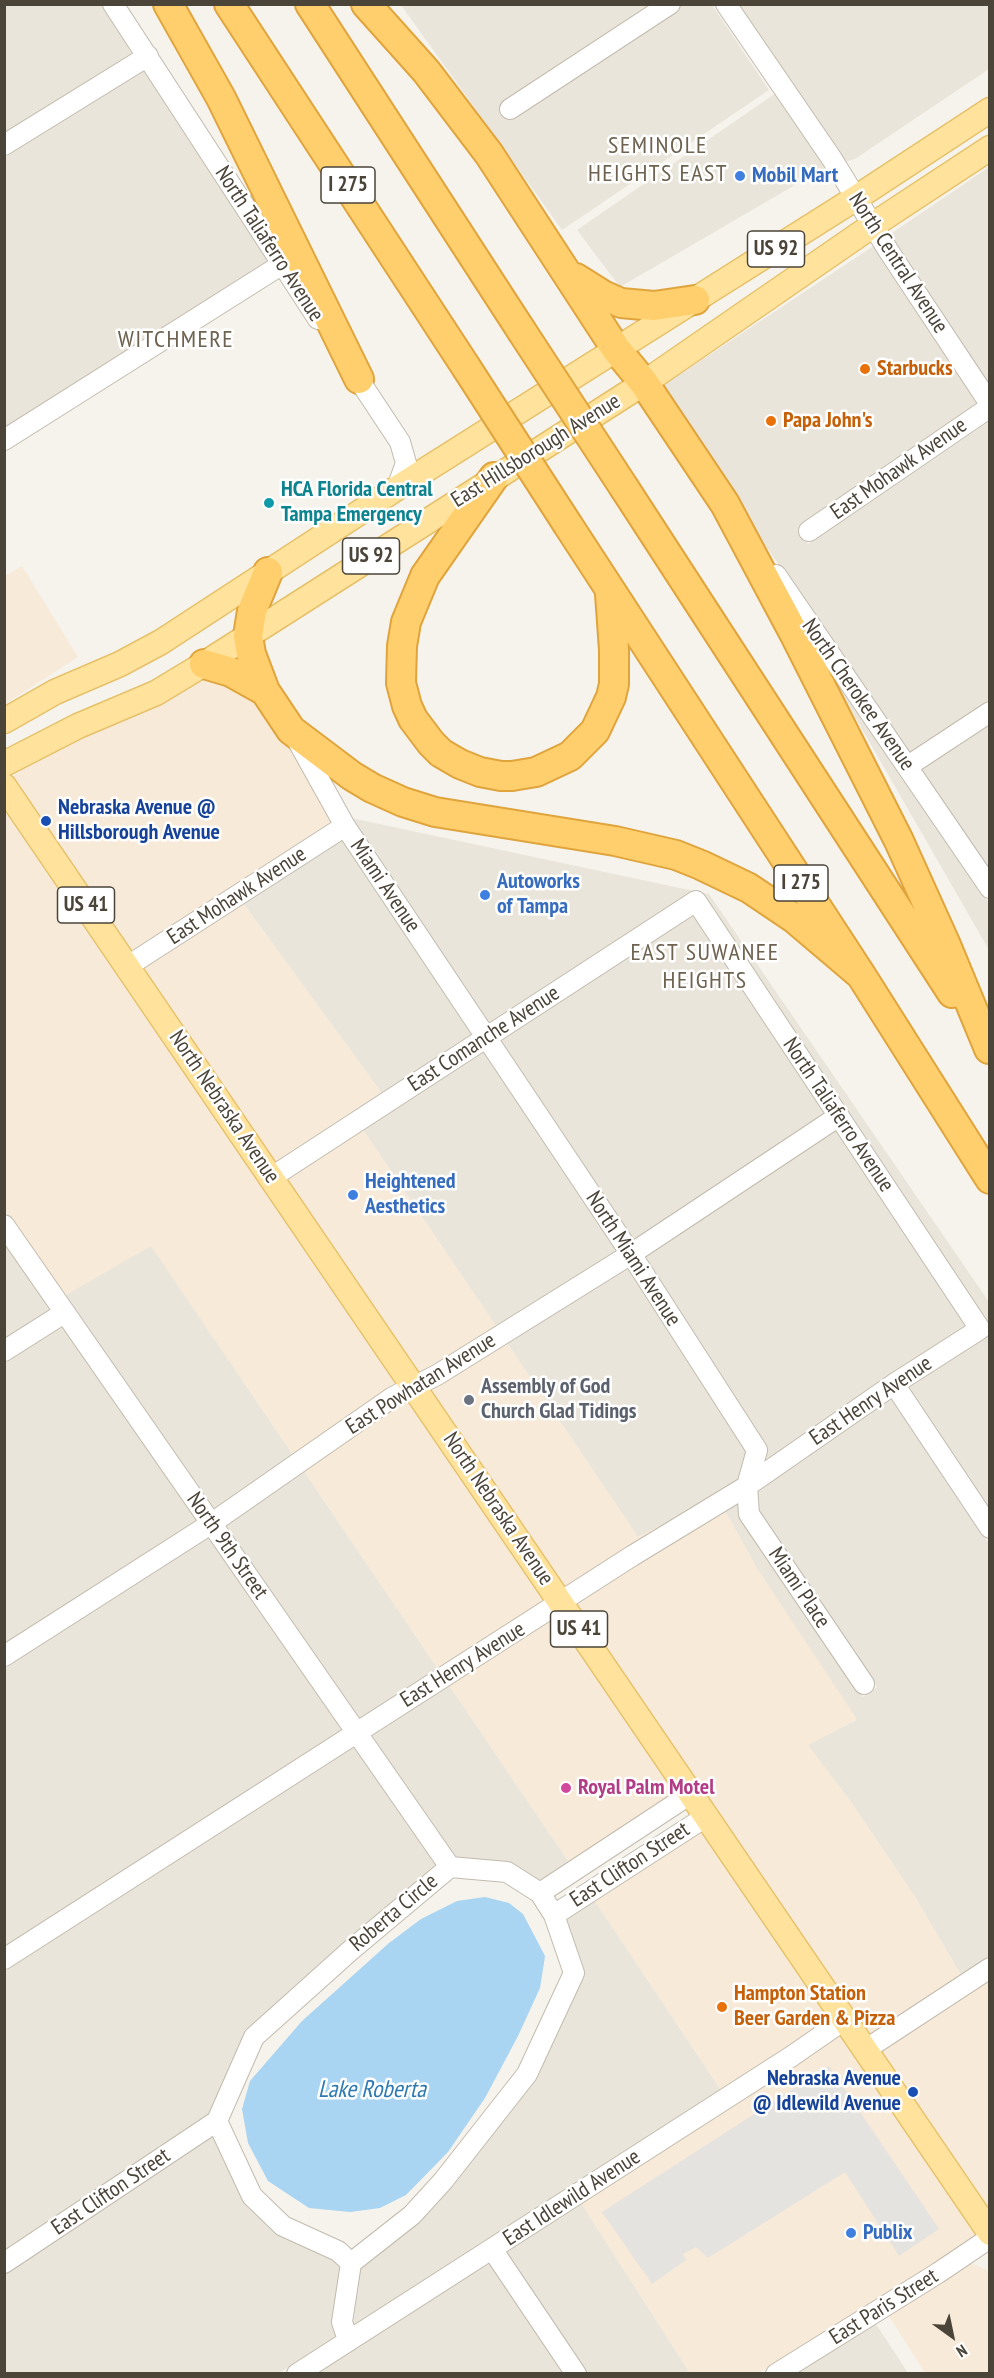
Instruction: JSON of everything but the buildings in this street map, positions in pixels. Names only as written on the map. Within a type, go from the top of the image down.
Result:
[{"type":"highway","points":[[168,4],[220,99],[359,380]]},
{"type":"highway","name":"I 275","points":[[229,4],[861,975],[990,1179]]},
{"type":"highway","points":[[310,4],[989,1050]]},
{"type":"highway","points":[[366,4],[426,71],[489,154],[616,349],[644,383],[725,504],[796,637],[899,841],[946,945],[989,1050]]},
{"type":"highway","points":[[567,271],[584,285],[621,303],[654,306],[695,300]]},
{"type":"highway","points":[[494,477],[425,576],[406,622],[402,646],[401,683],[413,719],[430,743],[451,759],[470,769],[512,776],[548,768],[579,748],[602,720],[614,684],[610,589]]},
{"type":"highway","points":[[268,572],[252,611],[248,636],[251,654],[265,691],[291,730],[352,776],[403,802],[435,812],[615,842],[676,855],[748,888],[795,919],[861,975]]},
{"type":"highway","points":[[204,664],[231,672],[265,691]]},
{"type":"main road","name":"East Hillsborough Avenue","points":[[4,721],[45,697],[120,664],[162,642],[398,488],[856,198],[990,110]]},
{"type":"main road","name":"East Hillsborough Avenue","points":[[4,764],[78,726],[156,693],[204,664],[644,383],[873,225],[990,148]]},
{"type":"main road","name":"North Nebraska Avenue","points":[[4,786],[692,1793],[990,2235]]},
{"type":"street","name":"North Taliaferro Avenue","points":[[113,4],[281,265],[400,442],[406,463],[398,488]]},
{"type":"street","points":[[510,109],[670,4]]},
{"type":"street","name":"North Central Avenue","points":[[726,4],[832,159],[990,405]]},
{"type":"street","points":[[4,145],[148,56]]},
{"type":"street","points":[[4,440],[281,265]]},
{"type":"street","name":"East Mohawk Avenue","points":[[809,531],[990,405]]},
{"type":"street","name":"North Cherokee Avenue","points":[[725,504],[908,766],[990,888]]},
{"type":"street","points":[[908,766],[990,712]]},
{"type":"street","name":"Miami Avenue","points":[[291,730],[345,826],[486,1039]]},
{"type":"street","name":"East Mohawk Avenue","points":[[128,966],[345,826]]},
{"type":"street","name":"North Taliaferro Avenue","points":[[696,901],[980,1329]]},
{"type":"street","name":"East Comanche Avenue","points":[[272,1177],[696,901]]},
{"type":"street","name":"North Miami Avenue","points":[[486,1039],[631,1254],[757,1450],[747,1486]]},
{"type":"street","name":"East Powhatan Avenue","points":[[4,1656],[212,1523],[393,1397],[437,1375],[631,1254],[839,1116]]},
{"type":"street","name":"North 9th Street","points":[[4,1226],[450,1867]]},
{"type":"street","points":[[4,1351],[64,1313]]},
{"type":"street","name":"East Henry Avenue","points":[[4,1959],[560,1602],[747,1486],[894,1384],[980,1329]]},
{"type":"street","points":[[894,1384],[990,1528]]},
{"type":"street","name":"Miami Place","points":[[747,1486],[749,1514],[864,1684]]},
{"type":"street","name":"East Clifton Street","points":[[540,1893],[692,1793]]},
{"type":"street","name":"East Clifton Street","points":[[554,1915],[707,1816]]},
{"type":"street","name":"Roberta Circle","points":[[216,2121],[254,2037],[351,1950],[450,1867],[507,1872],[540,1893],[554,1915],[573,1973],[527,2074],[443,2181],[412,2215],[351,2263]]},
{"type":"street","points":[[865,2050],[990,1968]]},
{"type":"street","name":"East Idlewild Avenue","points":[[297,2373],[792,2056],[844,2020]]},
{"type":"street","points":[[216,2121],[252,2196],[283,2226],[338,2251],[351,2263],[342,2322],[348,2340]]},
{"type":"street","name":"East Clifton Street","points":[[4,2263],[216,2121]]},
{"type":"street","name":"East Paris Street","points":[[776,2373],[938,2273],[990,2235]]},
{"type":"street","points":[[492,2249],[576,2373]]},
{"type":"shaded area","points":[[5,5],[101,5],[133,54],[5,134]]},
{"type":"shaded area","points":[[401,5],[712,5],[769,90],[562,230]]},
{"type":"shaded area","points":[[736,5],[989,5],[989,69],[855,159],[844,162]]},
{"type":"shaded area","points":[[144,70],[269,261],[5,428],[5,157]]},
{"type":"shaded area","points":[[776,93],[826,167],[620,287],[577,230]]},
{"type":"shaded area","points":[[989,167],[989,388],[889,235]]},
{"type":"shaded area","points":[[875,245],[978,402],[797,529],[808,544],[990,420],[989,700],[910,753],[712,469],[664,385]]},
{"type":"shaded area","points":[[22,566],[78,657],[5,704],[5,576]]},
{"type":"shaded area","points":[[813,644],[989,903],[989,950]]},
{"type":"shaded area","points":[[207,673],[247,691],[298,760],[332,821],[130,953],[10,778],[47,754]]},
{"type":"shaded area","points":[[989,724],[989,872],[921,769]]},
{"type":"shaded area","points":[[4,801],[401,1382],[293,1455],[151,1246],[64,1296],[5,1210]]},
{"type":"shaded area","points":[[351,818],[694,891],[488,1026]]},
{"type":"shaded area","points":[[343,839],[473,1035],[352,1114],[351,1112],[381,1092],[243,903]]},
{"type":"shaded area","points":[[701,893],[709,894],[989,1302],[989,1327]]},
{"type":"shaded area","points":[[243,903],[381,1092],[273,1164],[141,969]]},
{"type":"shaded area","points":[[694,914],[826,1112],[632,1241],[499,1042]]},
{"type":"shaded area","points":[[484,1052],[618,1251],[496,1326],[363,1130]]},
{"type":"shaded area","points":[[837,1129],[967,1325],[881,1381],[763,1463],[643,1258]]},
{"type":"shaded area","points":[[363,1130],[496,1326],[417,1374],[285,1181]]},
{"type":"shaded area","points":[[4,1241],[51,1309],[5,1339],[4,1339]]},
{"type":"shaded area","points":[[151,1245],[293,1455],[213,1510],[64,1296]]},
{"type":"shaded area","points":[[629,1267],[747,1451],[737,1481],[676,1518],[638,1537],[507,1343]]},
{"type":"shaded area","points":[[62,1326],[199,1520],[5,1645],[5,1363]]},
{"type":"shaded area","points":[[989,1334],[989,1513],[907,1388]]},
{"type":"shaded area","points":[[507,1343],[638,1537],[676,1518],[562,1588],[428,1390]]},
{"type":"shaded area","points":[[412,1398],[547,1599],[438,1669],[304,1471]]},
{"type":"shaded area","points":[[892,1398],[989,1544],[989,1956],[961,1975],[915,1897],[851,1802],[807,1745],[856,1720],[758,1570],[725,1511],[739,1503],[742,1519],[863,1697],[877,1687],[758,1512],[756,1492]]},
{"type":"shaded area","points":[[304,1471],[438,1669],[358,1719],[224,1527]]},
{"type":"shaded area","points":[[725,1511],[758,1570],[857,1719],[808,1745],[851,1802],[915,1897],[961,1975],[866,2037],[573,1605]]},
{"type":"shaded area","points":[[210,1536],[343,1729],[5,1948],[5,1668]]},
{"type":"shaded area","points":[[559,1615],[684,1799],[575,1871],[449,1685]]},
{"type":"shaded area","points":[[449,1685],[575,1871],[547,1890],[454,1858],[369,1736]]},
{"type":"shaded area","points":[[354,1745],[437,1864],[247,2030],[210,2113],[5,2251],[5,1971]]},
{"type":"shaded area","points":[[695,1815],[832,2017],[721,2090],[586,1888]]},
{"type":"shaded area","points":[[586,1888],[721,2090],[353,2326],[360,2269],[419,2222],[450,2188],[535,2079],[582,1978],[559,1906]]},
{"type":"shaded area","points":[[989,1980],[989,2218],[878,2053]]},
{"type":"shaded area","points":[[843,2033],[979,2233],[933,2265],[758,2373],[690,2373],[581,2203]]},
{"type":"shaded area","points":[[829,2066],[939,2229],[899,2256],[845,2172],[708,2258],[696,2247],[683,2254],[686,2260],[652,2284],[602,2212]]},
{"type":"shaded area","points":[[213,2135],[244,2199],[341,2266],[337,2336],[279,2373],[5,2374],[5,2275]]},
{"type":"shaded area","points":[[581,2203],[690,2373],[587,2373],[505,2252]]},
{"type":"shaded area","points":[[491,2262],[566,2374],[315,2374],[352,2349],[359,2348],[359,2345]]},
{"type":"shaded area","points":[[971,2263],[987,2270],[990,2274],[989,2373],[925,2373],[887,2313]]},
{"type":"shaded area","points":[[876,2324],[908,2373],[797,2373]]},
{"type":"water","name":"Lake Roberta","points":[[485,1897],[509,1903],[523,1914],[545,1956],[540,1988],[518,2036],[485,2098],[448,2152],[406,2195],[380,2208],[350,2212],[309,2208],[268,2181],[248,2143],[242,2109],[250,2081],[302,2021],[389,1943],[421,1919],[457,1901]]},
{"type":"place","name":"Mobil Mart","points":[[740,176]]},
{"type":"place","name":"Starbucks","points":[[865,369]]},
{"type":"place","name":"Papa John's","points":[[771,421]]},
{"type":"place","name":"HCA Florida Central Tampa Emergency","points":[[269,503]]},
{"type":"place","name":"Nebraska Avenue @ Hillsborough Avenue","points":[[46,821]]},
{"type":"place","name":"Autoworks of Tampa","points":[[485,895]]},
{"type":"place","name":"Heightened Aesthetics","points":[[353,1195]]},
{"type":"place","name":"Assembly of God Church Glad Tidings","points":[[469,1400]]},
{"type":"place","name":"Royal Palm Motel","points":[[566,1788]]},
{"type":"place","name":"Hampton Station Beer Garden & Pizza","points":[[722,2007]]},
{"type":"place","name":"Nebraska Avenue @ Idlewild Avenue","points":[[913,2092]]},
{"type":"place","name":"Publix","points":[[851,2233]]},
{"type":"district","name":"SEMINOLE HEIGHTS EAST","points":[[658,160]]},
{"type":"district","name":"WITCHMERE","points":[[176,340]]},
{"type":"district","name":"EAST SUWANEE HEIGHTS","points":[[705,967]]}]
